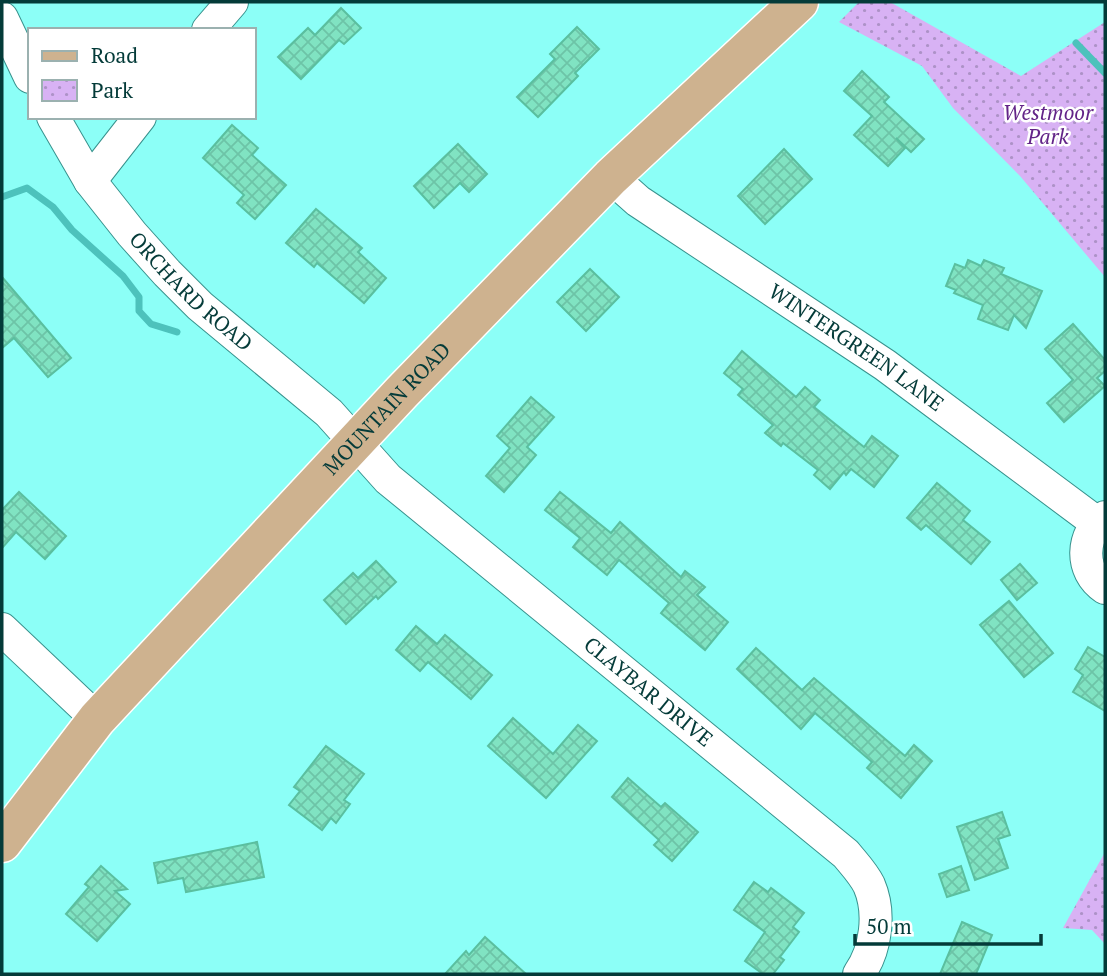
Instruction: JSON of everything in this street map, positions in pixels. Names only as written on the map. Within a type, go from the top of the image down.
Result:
[{"type":"main road","name":"MOUNTAIN ROAD","points":[[2,843],[97,719],[355,442],[611,177],[799,2]]},
{"type":"street","points":[[210,28],[232,2]]},
{"type":"street","points":[[2,18],[28,73]]},
{"type":"street","name":"ORCHARD ROAD","points":[[54,119],[90,181],[167,273],[200,306],[329,413],[355,442]]},
{"type":"street","points":[[90,181],[137,119]]},
{"type":"street","name":"WINTERGREEN LANE","points":[[611,177],[638,201],[886,365],[1101,520],[1089,536],[1086,551],[1094,579],[1105,588]]},
{"type":"street","name":"CLAYBAR DRIVE","points":[[355,442],[388,479],[846,854],[869,885],[875,913],[869,956],[859,974]]},
{"type":"street","points":[[2,629],[97,719]]},
{"type":"green space","name":"Westmoor Park","points":[[859,2],[890,2],[1021,76],[1105,22],[1105,277],[1020,176],[953,108],[922,66],[839,22]]},
{"type":"green space","points":[[1105,852],[1105,944],[1092,930],[1063,928]]},
{"type":"building","points":[[341,8],[361,28],[344,44],[339,40],[301,79],[278,57],[308,28],[315,35]]},
{"type":"building","points":[[577,27],[599,49],[575,73],[578,76],[538,117],[517,97],[555,59],[550,54]]},
{"type":"building","points":[[862,71],[889,97],[884,102],[924,139],[911,152],[896,138],[905,148],[888,166],[854,135],[872,116],[844,91]]},
{"type":"building","points":[[232,125],[258,148],[252,155],[286,185],[255,219],[237,203],[244,195],[203,158]]},
{"type":"building","points":[[458,144],[487,174],[469,192],[460,183],[434,208],[414,186]]},
{"type":"building","points":[[784,149],[812,179],[765,224],[738,196]]},
{"type":"building","points":[[316,209],[362,248],[358,252],[386,278],[364,303],[317,263],[314,267],[286,243]]},
{"type":"building","points":[[968,260],[981,266],[984,260],[1004,268],[1001,274],[1042,291],[1026,328],[1014,315],[1008,330],[978,319],[983,305],[954,293],[956,290],[946,286],[955,264],[965,268]]},
{"type":"building","points":[[590,269],[619,297],[586,331],[557,302]]},
{"type":"building","points":[[2,277],[71,358],[48,377],[14,338],[2,348]]},
{"type":"building","points":[[1073,324],[1105,360],[1105,371],[1097,378],[1105,386],[1064,422],[1047,403],[1073,380],[1045,349]]},
{"type":"building","points":[[742,351],[796,397],[805,387],[820,400],[814,407],[864,447],[872,436],[898,456],[874,487],[851,469],[846,475],[844,472],[830,489],[814,475],[818,470],[783,443],[781,446],[765,433],[773,425],[738,395],[743,389],[724,373]]},
{"type":"building","points":[[531,397],[554,417],[527,447],[536,455],[504,492],[486,476],[510,448],[497,436]]},
{"type":"building","points":[[937,483],[970,511],[963,520],[990,542],[971,564],[926,525],[921,530],[907,518]]},
{"type":"building","points":[[19,492],[66,536],[45,559],[16,532],[2,548],[2,510]]},
{"type":"building","points":[[560,492],[611,533],[620,522],[681,577],[685,571],[705,587],[697,595],[728,622],[705,650],[661,613],[669,603],[619,560],[607,575],[573,547],[580,538],[545,510]]},
{"type":"building","points":[[376,561],[396,582],[378,599],[376,596],[346,624],[324,600],[353,573],[358,578]]},
{"type":"building","points":[[1020,564],[1037,583],[1017,600],[1001,580]]},
{"type":"building","points":[[1009,601],[1053,653],[1024,677],[980,625]]},
{"type":"building","points":[[416,626],[437,644],[445,635],[492,675],[471,699],[428,662],[420,671],[396,650]]},
{"type":"building","points":[[1088,647],[1105,657],[1105,711],[1073,692],[1083,675],[1075,669]]},
{"type":"building","points":[[756,648],[802,690],[814,678],[905,756],[914,745],[932,761],[901,798],[867,768],[872,762],[815,713],[801,729],[737,669]]},
{"type":"building","points":[[513,718],[553,754],[578,725],[597,741],[546,798],[488,746]]},
{"type":"building","points":[[326,746],[364,774],[344,800],[350,804],[336,823],[331,818],[322,830],[289,805],[300,791],[294,787]]},
{"type":"building","points":[[628,778],[661,807],[665,803],[698,832],[672,861],[654,845],[659,840],[612,797]]},
{"type":"building","points":[[1002,812],[1010,835],[998,839],[1008,868],[975,880],[957,827]]},
{"type":"building","points":[[257,842],[264,877],[186,892],[183,878],[158,883],[154,863]]},
{"type":"building","points":[[101,866],[127,889],[115,891],[130,904],[97,941],[66,914],[89,887],[85,884]]},
{"type":"building","points":[[961,866],[969,890],[947,897],[939,874]]},
{"type":"building","points":[[754,882],[768,892],[771,888],[804,913],[793,927],[799,932],[780,957],[784,960],[773,974],[763,974],[745,961],[765,932],[734,910]]},
{"type":"building","points":[[962,922],[992,935],[976,974],[940,974]]},
{"type":"building","points":[[485,937],[526,974],[445,974],[466,951],[469,955]]},
{"type":"waterway","points":[[1076,43],[1105,73]]},
{"type":"waterway","points":[[2,197],[27,188],[53,207],[72,230],[123,276],[139,297],[139,311],[151,324],[177,332]]}]
